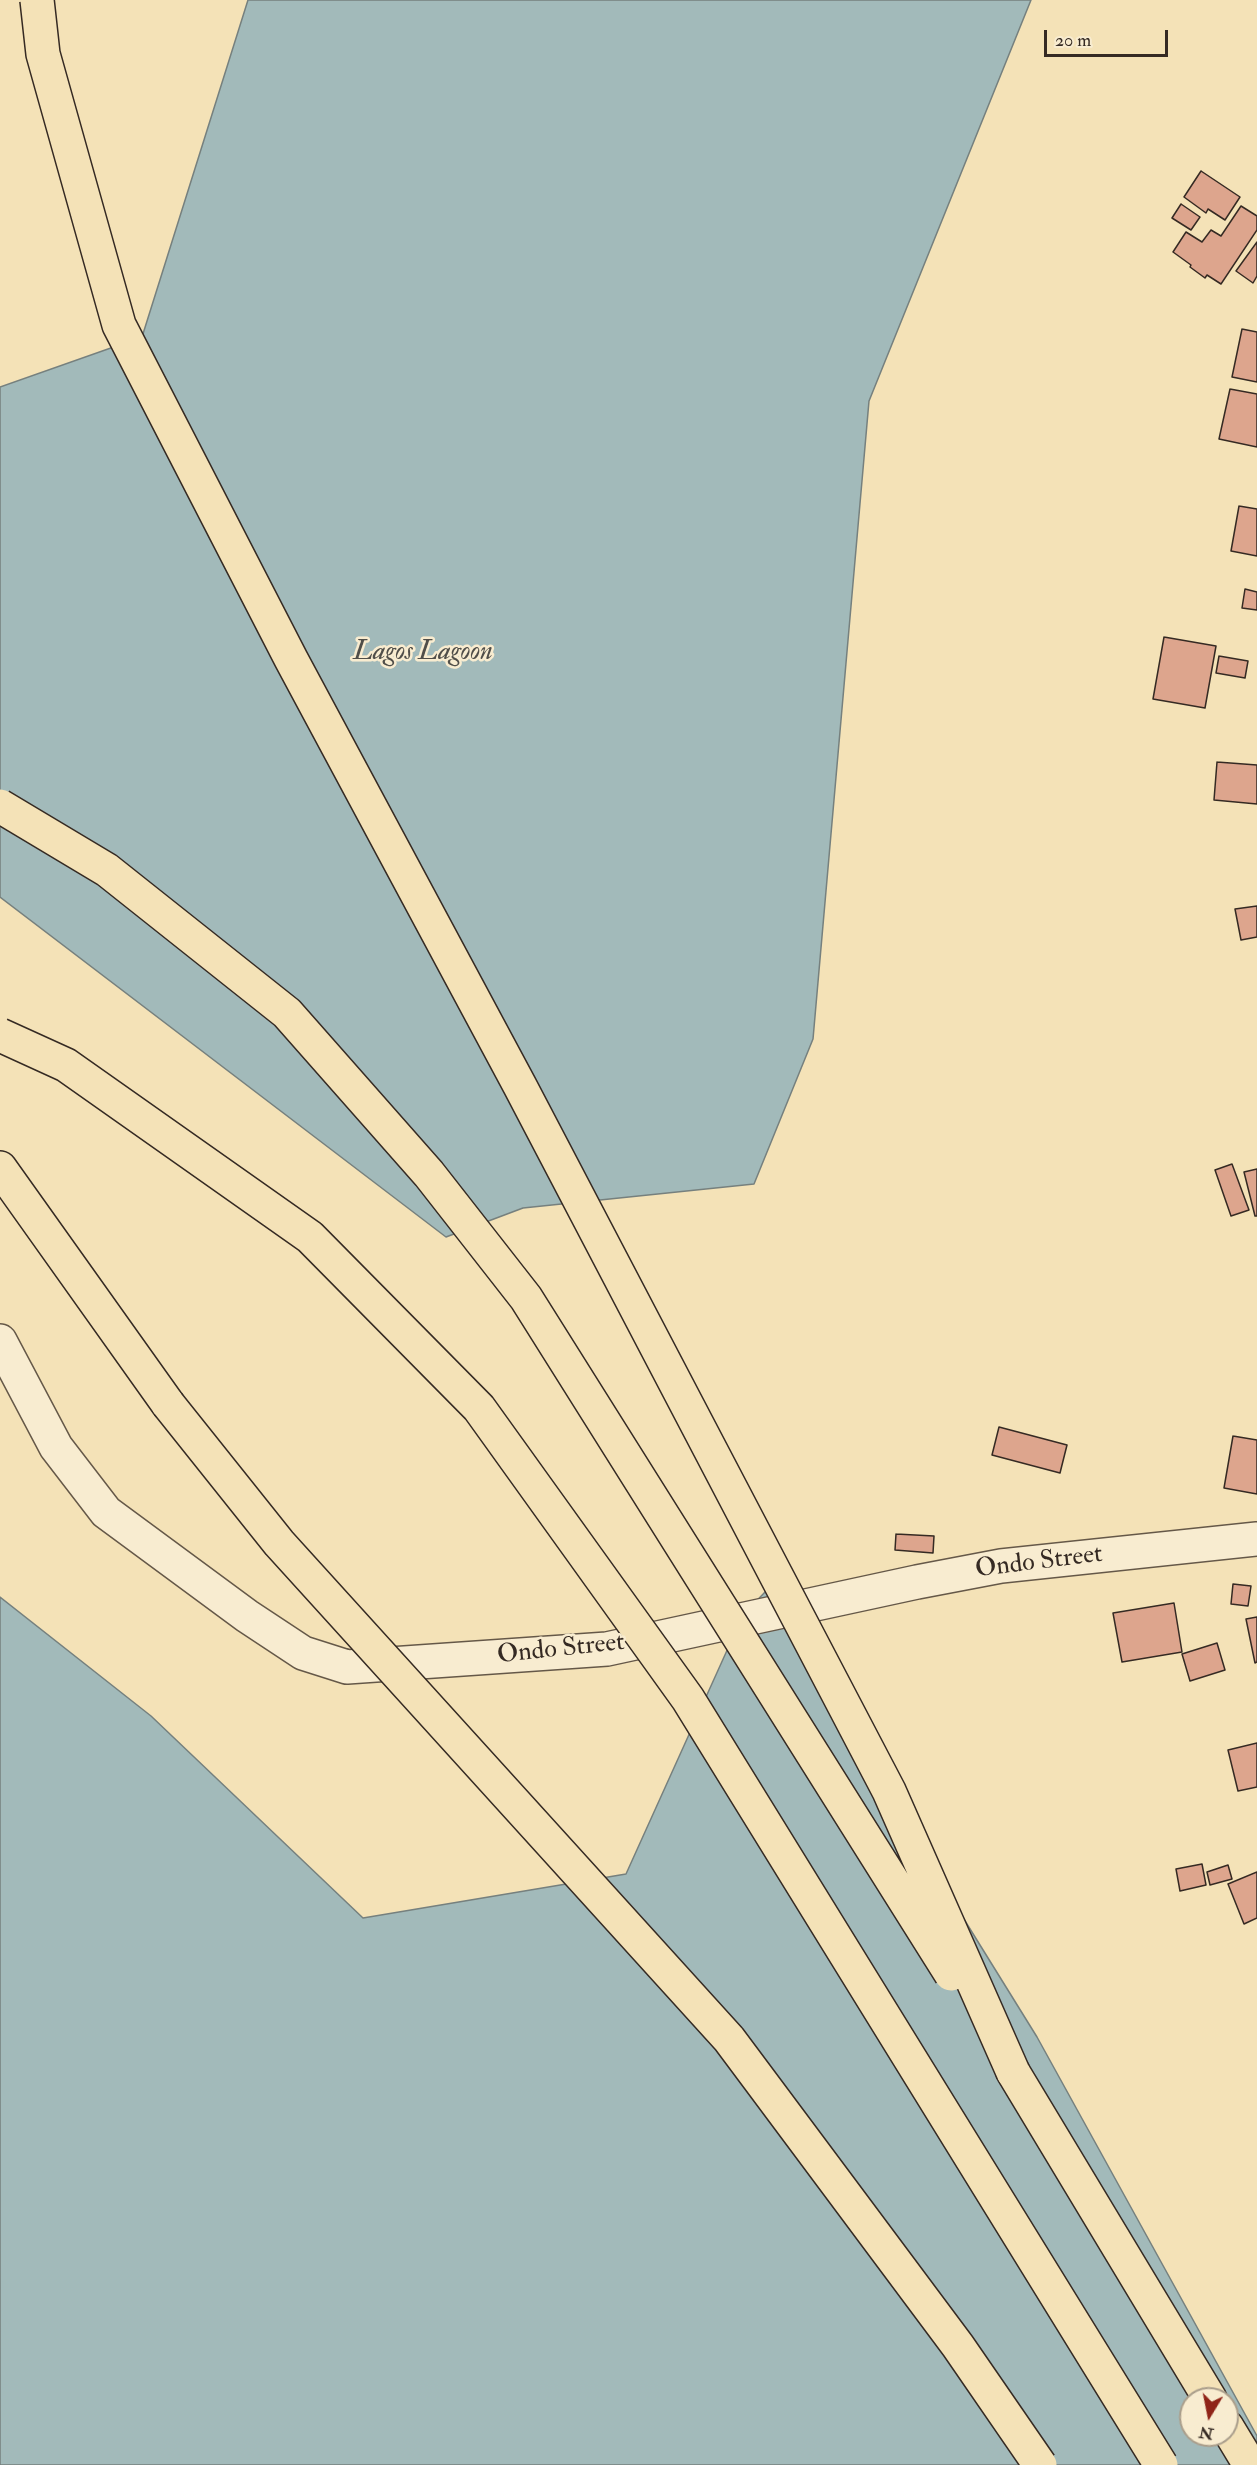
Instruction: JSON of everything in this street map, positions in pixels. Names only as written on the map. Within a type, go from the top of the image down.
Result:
[{"type":"main road","points":[[37,0],[43,54],[119,325],[291,659],[536,1118],[883,1780],[1013,2072]]},
{"type":"main road","points":[[0,806],[107,870],[288,1012],[429,1174],[526,1298],[1013,2072],[1203,2387]]},
{"type":"main road","points":[[0,1035],[66,1065],[310,1237],[479,1408],[688,1700],[1161,2465]]},
{"type":"main road","points":[[0,1168],[168,1404],[279,1543],[729,2039],[958,2346],[1040,2465]]},
{"type":"main road","points":[[1239,2447],[1250,2465]]},
{"type":"street","name":"Ondo Street","points":[[0,1341],[56,1447],[105,1512],[247,1616],[303,1653],[347,1667],[607,1650],[917,1582],[1001,1566],[1257,1539]]},
{"type":"water","name":"Lagos Lagoon","points":[[248,0],[1031,0],[869,401],[813,1039],[754,1184],[523,1208],[446,1237],[0,897],[0,387],[142,337]]},
{"type":"water","points":[[766,1591],[799,1653],[1037,2037],[1230,2387],[1179,2387],[1179,2447],[1239,2447],[1239,2403],[1257,2436],[1257,2465],[0,2465],[0,1597],[151,1716],[363,1918],[626,1874],[743,1615]]},
{"type":"building","points":[[1201,171],[1240,197],[1225,220],[1208,209],[1206,213],[1184,197]]},
{"type":"building","points":[[1181,204],[1200,217],[1191,230],[1172,218]]},
{"type":"building","points":[[1241,206],[1257,216],[1257,230],[1221,284],[1207,275],[1205,278],[1173,252],[1186,232],[1202,242],[1211,230],[1221,236]]},
{"type":"building","points":[[1257,242],[1257,276],[1253,283],[1236,271]]},
{"type":"building","points":[[1242,329],[1257,332],[1257,382],[1232,377]]},
{"type":"building","points":[[1230,389],[1257,394],[1257,447],[1219,439]]},
{"type":"building","points":[[1239,506],[1257,509],[1257,556],[1231,551]]},
{"type":"building","points":[[1245,589],[1257,592],[1257,610],[1242,608]]},
{"type":"building","points":[[1164,637],[1216,646],[1205,708],[1153,699]]},
{"type":"building","points":[[1219,656],[1248,661],[1245,678],[1216,673]]},
{"type":"building","points":[[1217,762],[1257,765],[1257,804],[1214,800]]},
{"type":"building","points":[[1257,906],[1257,937],[1241,940],[1235,909]]},
{"type":"building","points":[[1232,1164],[1249,1210],[1231,1216],[1215,1170]]},
{"type":"building","points":[[1257,1169],[1257,1216],[1255,1216],[1244,1172]]},
{"type":"building","points":[[999,1427],[1067,1445],[1060,1473],[992,1455]]},
{"type":"building","points":[[1233,1436],[1257,1440],[1257,1494],[1224,1488]]},
{"type":"building","points":[[896,1534],[934,1536],[933,1553],[895,1550]]},
{"type":"building","points":[[1233,1584],[1251,1586],[1248,1606],[1231,1604]]},
{"type":"building","points":[[1174,1603],[1182,1652],[1122,1662],[1113,1613]]},
{"type":"building","points":[[1257,1617],[1257,1662],[1255,1663],[1246,1619]]},
{"type":"building","points":[[1217,1643],[1225,1670],[1190,1681],[1182,1654]]},
{"type":"building","points":[[1257,1743],[1257,1787],[1238,1791],[1228,1750]]},
{"type":"building","points":[[1202,1864],[1206,1885],[1180,1891],[1176,1869]]},
{"type":"building","points":[[1228,1865],[1232,1879],[1210,1885],[1207,1872]]},
{"type":"building","points":[[1257,1872],[1257,1918],[1244,1924],[1228,1884]]}]
